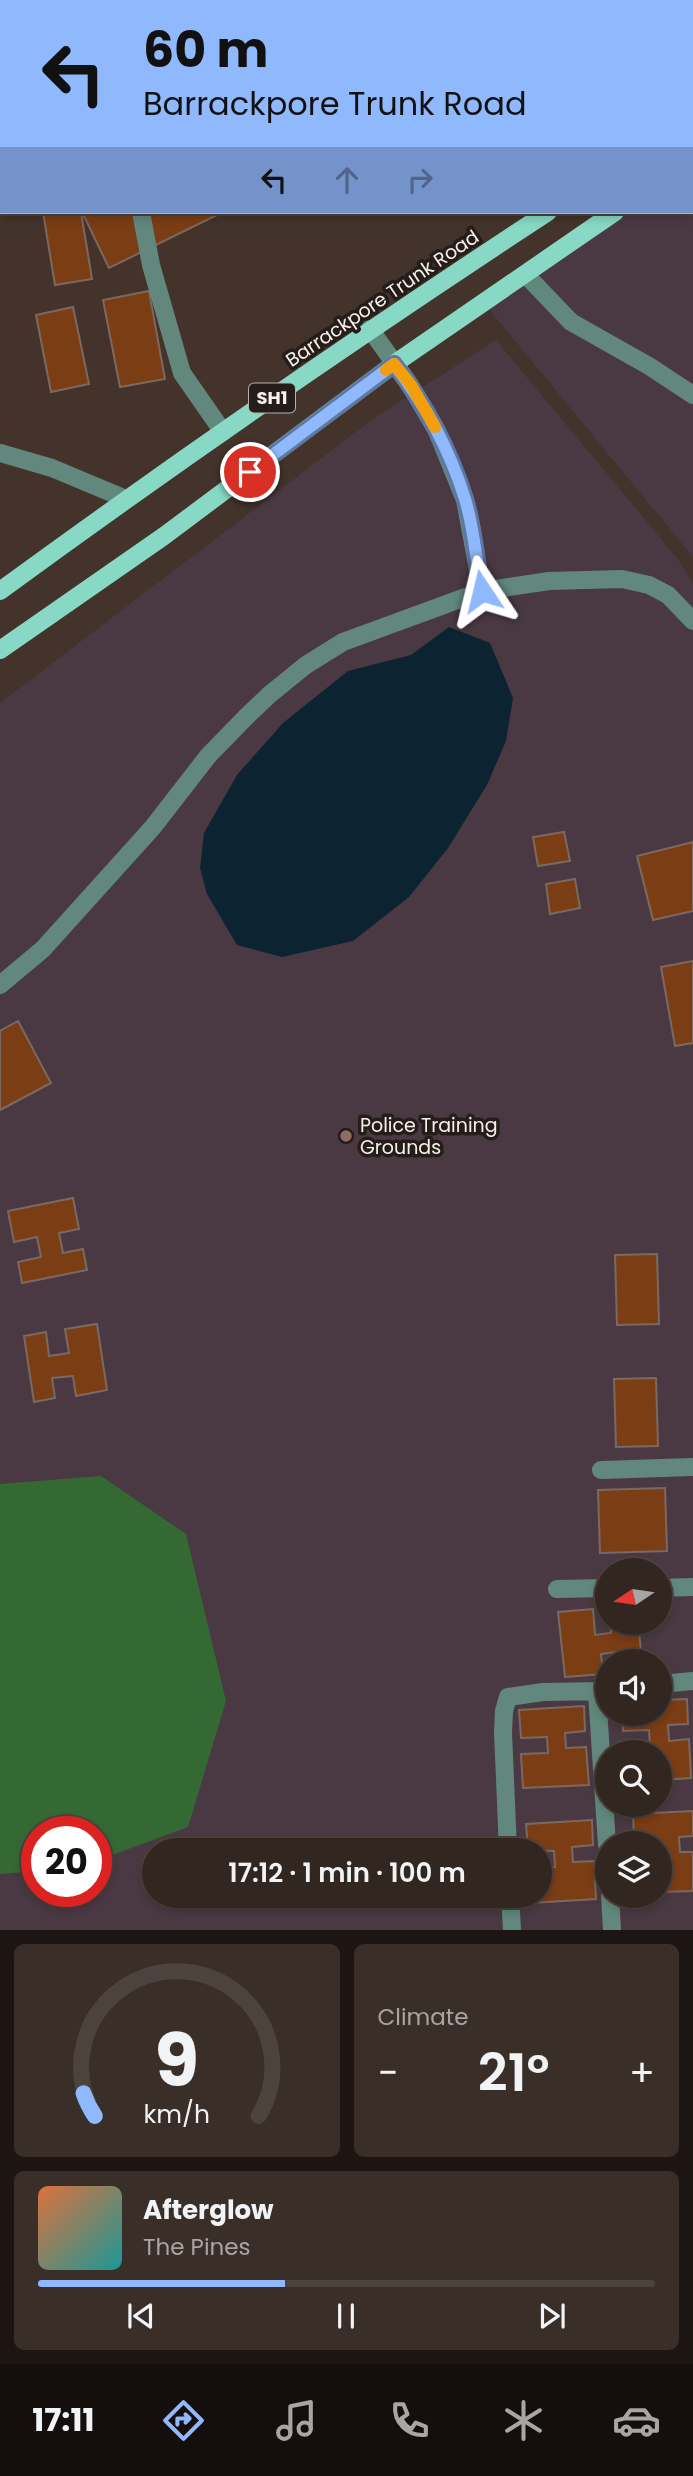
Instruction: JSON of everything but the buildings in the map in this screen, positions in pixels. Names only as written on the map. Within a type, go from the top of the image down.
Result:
[{"type":"main road","name":"Barrackpore Trunk Road","points":[[0,591],[126,499],[370,329],[545,214]]},
{"type":"main road","name":"SH1","points":[[0,650],[164,536],[394,364],[612,214]]},
{"type":"street","points":[[141,214],[151,265],[182,373],[223,432]]},
{"type":"street","points":[[526,275],[571,322],[649,366],[693,395]]},
{"type":"street","points":[[370,329],[411,385],[437,431],[465,500],[482,591]]},
{"type":"street","points":[[0,453],[52,468],[126,499]]},
{"type":"street","points":[[0,985],[43,949],[153,827],[208,756],[269,695],[343,642],[482,591],[549,581],[622,579],[649,584],[668,595],[693,621]]},
{"type":"street","points":[[601,1469],[693,1467]]},
{"type":"street","points":[[672,1588],[693,1587]]},
{"type":"street","points":[[557,1589],[595,1588]]},
{"type":"street","points":[[672,1683],[693,1681]]},
{"type":"street","points":[[507,1838],[503,1732],[508,1697],[543,1692],[595,1692]]},
{"type":"street","points":[[603,1726],[607,1831]]},
{"type":"street","points":[[511,1908],[512,1930]]},
{"type":"street","points":[[611,1908],[612,1930]]},
{"type":"shaded area","points":[[614,214],[693,214],[693,557],[488,308]]},
{"type":"shaded area","name":"Police Training Grounds","points":[[496,340],[677,558],[693,583],[693,1930],[0,1930],[0,703],[373,419]]},
{"type":"green space","points":[[101,1476],[186,1534],[226,1701],[188,1827],[158,1838],[142,1838],[142,1844],[112,1855],[112,1816],[21,1816],[21,1872],[0,1874],[0,1484]]},
{"type":"water","points":[[449,627],[490,643],[513,698],[506,741],[487,785],[448,848],[409,897],[353,941],[282,957],[237,945],[207,894],[200,868],[204,833],[237,775],[283,723],[348,671],[411,655]]},
{"type":"slow traffic","points":[[386,370],[394,364],[411,385],[435,427]]},
{"type":"place","name":"Police Training Grounds","points":[[346,1136]]},
{"type":"route","points":[[250,472],[394,364],[411,385],[437,431],[465,500],[482,591]]}]
